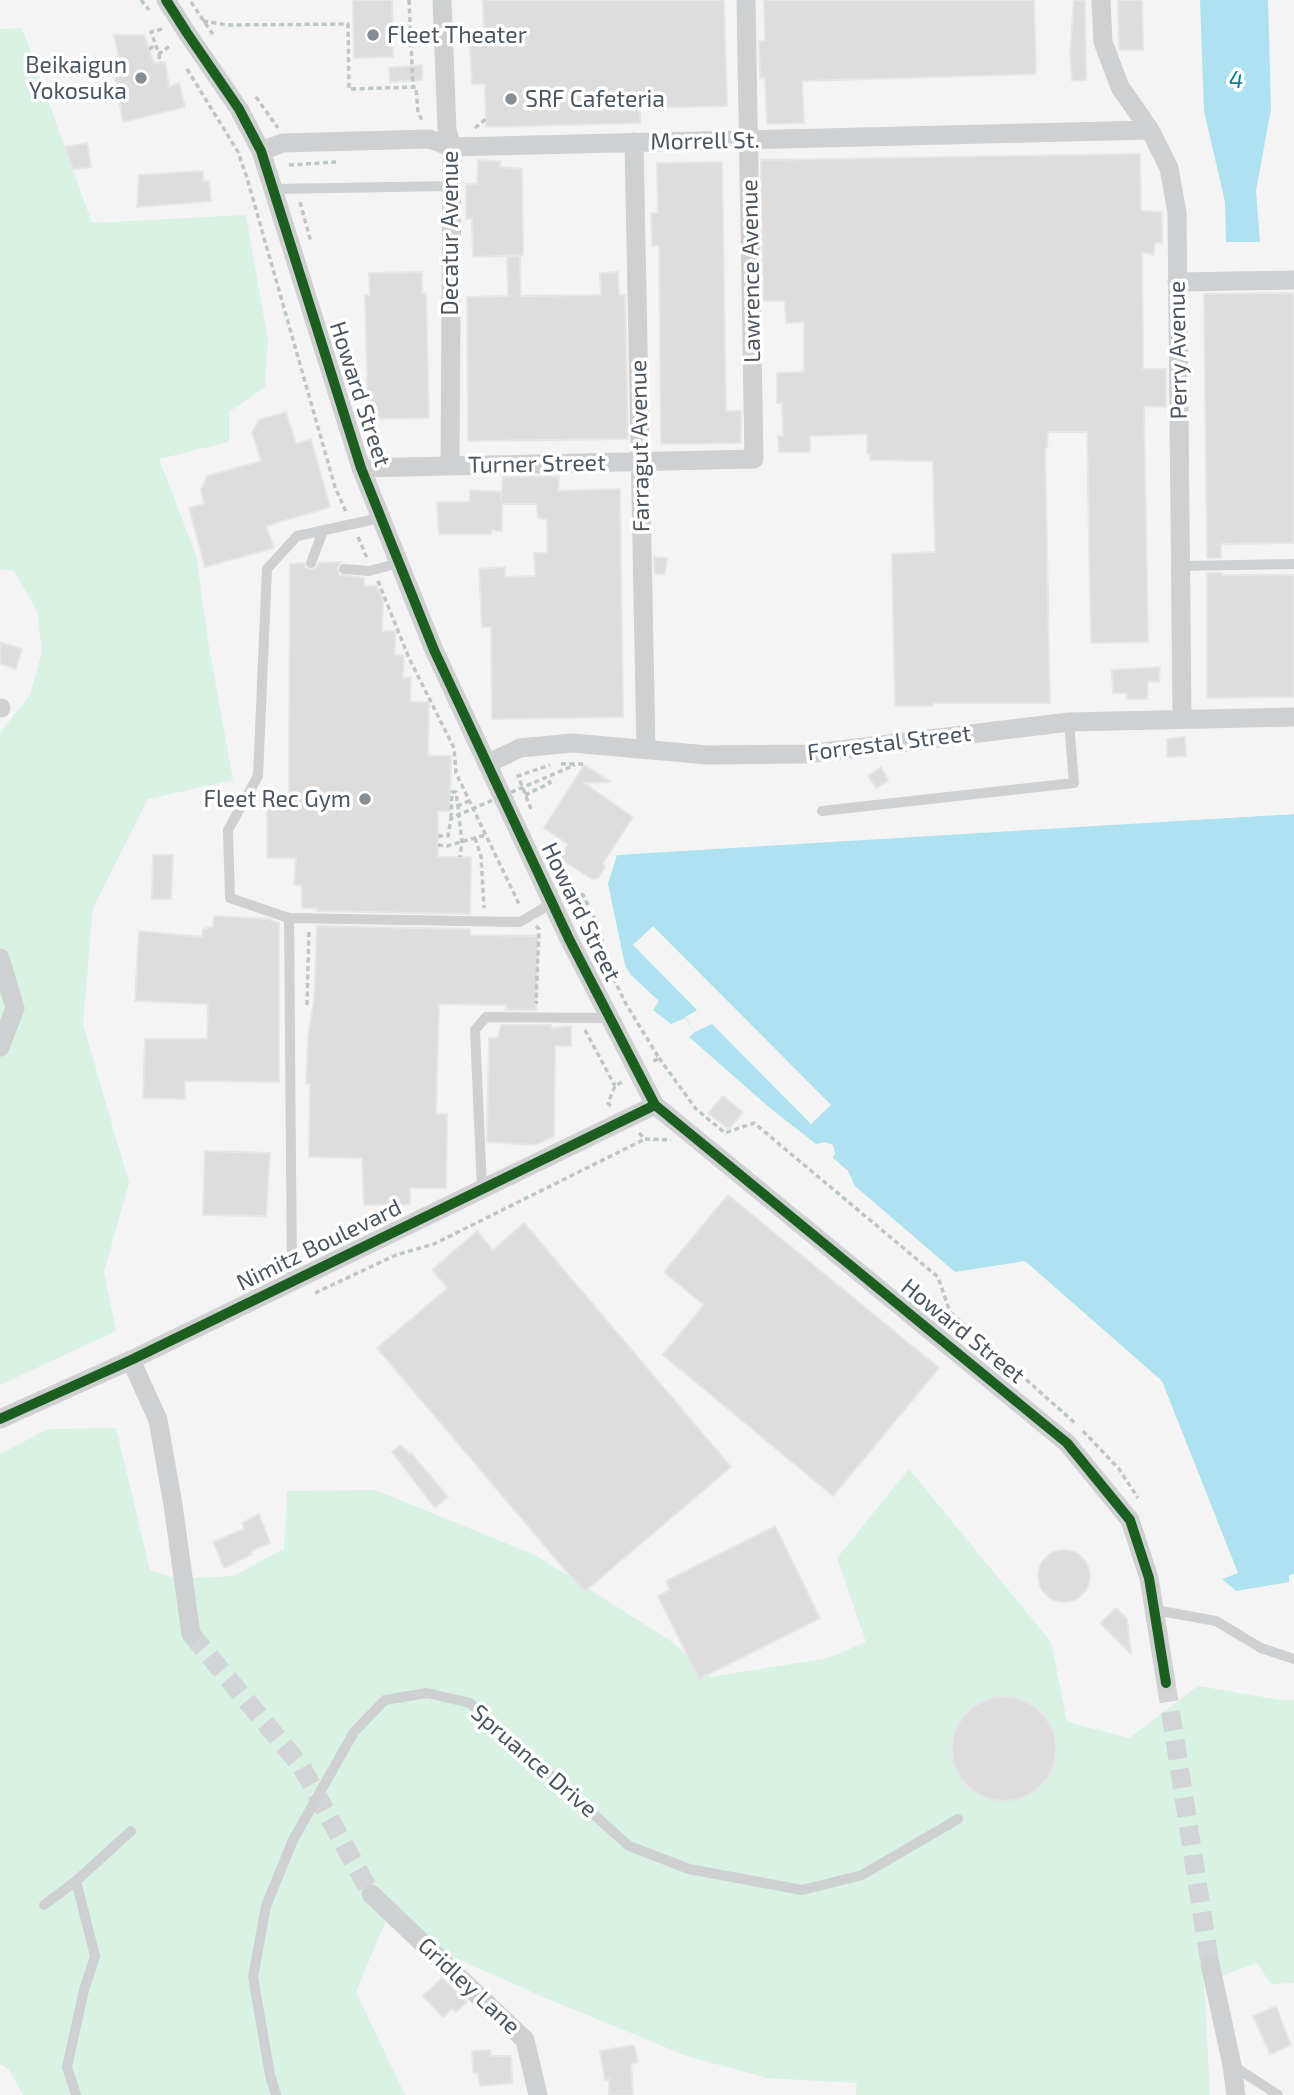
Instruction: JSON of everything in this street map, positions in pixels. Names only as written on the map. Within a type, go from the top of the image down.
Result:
[{"type":"street","name":"Decatur Avenue","points":[[442,0],[447,130],[452,147],[450,466]]},
{"type":"street","name":"Lawrence Avenue","points":[[746,0],[754,458]]},
{"type":"street","name":"Perry Avenue","points":[[1101,0],[1103,42],[1120,87],[1150,130],[1169,168],[1177,213],[1182,718]]},
{"type":"street","name":"Howard Street","points":[[159,6],[187,33],[239,109],[261,151],[361,468],[398,563],[434,650],[552,903],[655,1105],[1067,1443],[1130,1520],[1149,1578],[1166,1683]]},
{"type":"street","name":"Morrell St.","points":[[261,151],[283,143],[429,139],[452,147],[1150,130]]},
{"type":"street","name":"Farragut Avenue","points":[[634,142],[646,749]]},
{"type":"street","points":[[1178,282],[1294,280]]},
{"type":"street","name":"Turner Street","points":[[361,468],[754,458]]},
{"type":"street","name":"Forrestal Street","points":[[487,764],[520,748],[572,743],[646,749],[689,759],[708,755],[807,754],[1069,722],[1294,717]]},
{"type":"street","points":[[0,957],[15,1008],[0,1047]]},
{"type":"street","name":"Nimitz Boulevard","points":[[0,1419],[131,1360],[655,1105]]},
{"type":"street","points":[[131,1360],[158,1420],[191,1634]]},
{"type":"street","name":"Gridley Lane","points":[[371,1894],[525,2040],[538,2095]]},
{"type":"street","points":[[1210,1964],[1236,2095]]},
{"type":"lane","points":[[273,189],[452,186]]},
{"type":"lane","points":[[380,518],[297,536],[267,569],[258,776],[228,830],[230,898],[289,918],[520,922],[552,903]]},
{"type":"lane","points":[[311,563],[323,531]]},
{"type":"lane","points":[[344,569],[369,571],[398,563]]},
{"type":"lane","points":[[1181,566],[1294,564]]},
{"type":"lane","points":[[822,811],[1074,783],[1069,722]]},
{"type":"lane","points":[[289,918],[292,1282]]},
{"type":"lane","points":[[482,1189],[475,1030],[486,1017],[610,1018]]},
{"type":"lane","points":[[1154,1610],[1216,1621],[1261,1648],[1294,1659]]},
{"type":"lane","name":"Spruance Drive","points":[[276,2095],[253,1977],[266,1906],[293,1840],[354,1732],[385,1700],[427,1693],[470,1703],[629,1846],[689,1869],[802,1890],[862,1875],[958,1819]]},
{"type":"lane","points":[[44,1905],[76,1881],[131,1831]]},
{"type":"lane","points":[[76,1881],[95,1956],[84,1990],[67,2067],[76,2095]]},
{"type":"lane","points":[[1232,2065],[1278,2095]]},
{"type":"path","points":[[141,0],[159,6]]},
{"type":"path","points":[[190,0],[205,20],[227,24],[348,24],[349,89],[415,87],[409,0]]},
{"type":"path","points":[[187,33],[205,20]]},
{"type":"path","points":[[156,21],[172,44],[159,54]]},
{"type":"path","points":[[160,62],[151,32],[162,29]]},
{"type":"path","points":[[149,48],[156,45]]},
{"type":"path","points":[[187,68],[237,152]]},
{"type":"path","points":[[471,132],[486,119]]},
{"type":"path","points":[[451,818],[548,778],[575,765],[554,764],[518,776],[525,795],[536,821]]},
{"type":"path","points":[[525,795],[551,783],[548,778]]},
{"type":"path","points":[[438,836],[448,836],[453,792],[456,792],[462,842],[460,857]]},
{"type":"path","points":[[457,806],[469,801]]},
{"type":"path","points":[[438,845],[447,846],[485,835]]},
{"type":"path","points":[[475,838],[481,856],[484,914]]},
{"type":"path","points":[[551,856],[546,846],[562,840]]},
{"type":"path","points":[[557,866],[568,885],[583,895],[603,937],[600,951],[626,1004],[659,1058],[648,1065]]},
{"type":"path","points":[[511,909],[517,902]]},
{"type":"path","points":[[307,1005],[310,927]]},
{"type":"path","points":[[526,929],[539,929]]},
{"type":"path","points":[[583,1027],[615,1086],[626,1079]]},
{"type":"path","points":[[310,1295],[396,1255],[434,1244],[645,1139]]},
{"type":"green space","points":[[22,28],[92,223],[246,215],[268,341],[265,387],[229,412],[229,442],[159,459],[196,555],[208,641],[233,780],[148,799],[93,908],[83,1024],[129,1183],[104,1272],[116,1331],[0,1385],[0,733],[30,695],[42,652],[37,611],[14,571],[0,569],[0,29]]},
{"type":"green space","points":[[116,1428],[150,1570],[177,1579],[233,1576],[284,1549],[287,1491],[375,1490],[535,1555],[671,1641],[711,1677],[828,1658],[866,1642],[837,1558],[909,1469],[1051,1642],[1067,1722],[1129,1738],[1198,1686],[1294,1700],[1294,1983],[1271,1984],[1257,1963],[1204,1982],[1210,2095],[856,2095],[857,2083],[767,2078],[687,2056],[449,1955],[386,1920],[356,1992],[405,2095],[23,2095],[9,2070],[0,2064],[0,1454],[48,1429]]},
{"type":"water","name":"4","points":[[1200,0],[1268,0],[1271,109],[1256,191],[1260,242],[1226,242],[1225,202],[1204,111]]},
{"type":"water","points":[[1294,814],[1294,1574],[1289,1575],[1289,1582],[1236,1591],[1222,1579],[1238,1573],[1162,1381],[1025,1261],[955,1272],[855,1186],[848,1171],[833,1158],[833,1145],[826,1142],[816,1144],[770,1108],[689,1037],[695,1032],[685,1018],[671,1024],[653,1010],[659,1001],[631,975],[625,965],[608,884],[617,855],[651,850]]},
{"type":"pier","points":[[1294,811],[1294,814],[617,855],[619,851],[651,847]]},
{"type":"pier","points":[[653,926],[831,1105],[811,1124],[712,1024],[695,1032],[685,1017],[697,1010],[633,945]]},
{"type":"building","name":"Fleet Theater","points":[[353,0],[392,0],[393,57],[354,58]]},
{"type":"building","points":[[483,0],[724,0],[727,106],[640,108],[640,123],[486,127],[485,84],[472,84],[469,33],[484,33]]},
{"type":"building","points":[[764,0],[1034,0],[1036,74],[802,81],[804,123],[767,124],[765,78],[760,78],[759,41],[765,41]]},
{"type":"building","points":[[1074,0],[1085,0],[1086,80],[1072,81],[1070,54]]},
{"type":"building","points":[[1118,0],[1142,0],[1143,50],[1119,50]]},
{"type":"building","name":"Beikaigun Yokosuka","points":[[114,35],[144,35],[154,63],[165,62],[169,87],[179,83],[185,107],[123,122],[114,72],[121,68]]},
{"type":"building","points":[[422,65],[422,80],[390,82],[389,68]]},
{"type":"building","points":[[87,143],[91,167],[73,169],[65,147]]},
{"type":"building","points":[[1140,154],[1141,211],[1162,212],[1162,243],[1155,243],[1154,255],[1142,252],[1143,369],[1166,369],[1166,407],[1144,406],[1148,642],[1091,643],[1087,432],[1048,432],[1045,448],[1050,703],[933,703],[933,706],[895,706],[892,554],[935,552],[933,461],[870,460],[870,454],[867,454],[867,434],[810,436],[810,452],[779,452],[778,436],[783,436],[782,403],[777,403],[777,373],[804,372],[804,322],[786,323],[785,301],[763,301],[761,160]]},
{"type":"building","points":[[478,160],[501,161],[500,167],[522,169],[523,255],[473,257],[472,219],[466,219],[466,184],[477,184]]},
{"type":"building","points":[[722,162],[726,411],[741,411],[741,443],[661,444],[659,245],[652,246],[651,213],[658,213],[657,163]]},
{"type":"building","points":[[203,171],[203,181],[209,181],[211,201],[137,207],[139,175]]},
{"type":"building","points":[[520,256],[521,296],[601,295],[600,273],[618,272],[619,295],[625,295],[628,439],[468,441],[467,297],[508,296],[507,257]]},
{"type":"building","points":[[422,272],[422,294],[426,293],[429,418],[368,419],[365,295],[370,295],[369,273]]},
{"type":"building","points":[[1294,293],[1294,543],[1221,544],[1221,558],[1207,558],[1204,294]]},
{"type":"building","points":[[286,412],[296,444],[311,439],[330,507],[266,526],[274,548],[205,567],[189,508],[204,504],[201,490],[207,476],[261,461],[252,432],[259,420]]},
{"type":"building","points":[[559,476],[558,491],[620,489],[623,717],[492,719],[491,627],[482,627],[479,569],[505,567],[505,577],[535,576],[534,553],[547,553],[547,520],[538,518],[537,504],[502,504],[502,531],[492,530],[491,534],[439,534],[437,502],[470,502],[470,490],[501,492],[501,501],[503,477]]},
{"type":"building","points":[[654,557],[667,558],[665,574],[655,574]]},
{"type":"building","points":[[341,562],[337,568],[339,575],[364,578],[364,586],[376,586],[383,599],[382,631],[396,631],[394,655],[404,656],[403,678],[411,677],[410,702],[429,702],[428,756],[451,756],[450,811],[438,811],[438,857],[471,857],[470,914],[317,911],[317,908],[302,908],[302,886],[294,884],[296,858],[267,858],[267,807],[289,807],[290,564],[304,563],[306,568],[312,570],[319,563]]},
{"type":"building","points":[[1207,573],[1294,575],[1294,697],[1207,698]]},
{"type":"building","points":[[0,642],[22,649],[16,669],[0,664]]},
{"type":"building","points":[[1160,667],[1159,682],[1148,681],[1147,699],[1127,699],[1127,693],[1113,693],[1112,670]]},
{"type":"building","points":[[1185,737],[1186,756],[1167,757],[1167,739]]},
{"type":"building","points":[[584,765],[611,782],[584,783],[633,817],[603,863],[605,867],[598,878],[592,879],[559,858],[568,844],[544,828]]},
{"type":"building","points":[[881,767],[888,781],[876,788],[868,776]]},
{"type":"building","points":[[153,855],[173,855],[171,899],[152,899]]},
{"type":"building","points":[[214,916],[268,919],[279,923],[279,1082],[185,1081],[185,1099],[143,1098],[145,1039],[207,1039],[208,1004],[135,1001],[139,931],[202,937],[203,929],[213,927]]},
{"type":"building","points":[[317,926],[470,929],[470,935],[538,936],[536,1010],[505,1010],[507,1005],[439,1004],[436,1114],[447,1114],[446,1188],[410,1188],[410,1204],[364,1205],[362,1158],[309,1157],[310,1084],[306,1084],[308,1036],[314,1001]]},
{"type":"building","points":[[501,1025],[551,1025],[551,1028],[571,1026],[571,1046],[555,1046],[554,1136],[535,1145],[487,1142],[489,1038],[498,1038]]},
{"type":"building","points":[[723,1096],[743,1112],[729,1129],[708,1113]]},
{"type":"building","points":[[205,1151],[270,1153],[266,1216],[203,1215]]},
{"type":"building","points":[[728,1195],[939,1368],[833,1496],[663,1355],[704,1305],[664,1272]]},
{"type":"building","points":[[524,1223],[731,1467],[584,1592],[377,1348],[448,1288],[432,1270],[477,1231],[493,1250]]},
{"type":"building","points":[[401,1445],[448,1497],[435,1508],[392,1452]]},
{"type":"building","points":[[259,1514],[270,1543],[224,1568],[213,1542],[244,1529],[242,1523]]},
{"type":"building","points":[[775,1526],[820,1618],[699,1679],[658,1596],[670,1590],[666,1581]]},
{"type":"building","points":[[1064,1550],[1083,1557],[1090,1576],[1083,1595],[1064,1602],[1045,1595],[1038,1576],[1045,1557]]},
{"type":"building","points":[[1116,1608],[1127,1619],[1131,1654],[1100,1623]]},
{"type":"building","points":[[1004,1697],[1024,1701],[1047,1720],[1052,1729],[1056,1749],[1052,1769],[1033,1792],[1024,1797],[1004,1801],[984,1797],[961,1778],[956,1769],[952,1749],[956,1729],[975,1706],[984,1701]]},
{"type":"building","points":[[442,1978],[467,2002],[456,2012],[452,2009],[443,2017],[423,1996]]},
{"type":"building","points":[[1276,2006],[1291,2045],[1270,2054],[1253,2016]]},
{"type":"building","points":[[634,2045],[638,2062],[631,2064],[633,2095],[609,2095],[609,2079],[605,2080],[600,2051]]},
{"type":"building","points":[[490,2050],[491,2056],[511,2056],[512,2083],[480,2086],[478,2074],[473,2072],[472,2051]]},
{"type":"tunnel","points":[[191,1634],[301,1766],[371,1894]]},
{"type":"tunnel","points":[[1166,1683],[1210,1964]]},
{"type":"cycle path","points":[[166,0],[239,109],[261,151],[361,468],[434,650],[569,939],[655,1105],[1067,1443],[1130,1520],[1149,1578],[1166,1683]]},
{"type":"cycle path","points":[[0,1419],[131,1360],[655,1105]]},
{"type":"place","name":"Fleet Theater","points":[[373,35]]},
{"type":"place","name":"Beikaigun Yokosuka","points":[[141,78]]},
{"type":"place","name":"SRF Cafeteria","points":[[511,99]]},
{"type":"place","name":"Fleet Rec Gym","points":[[365,799]]}]
